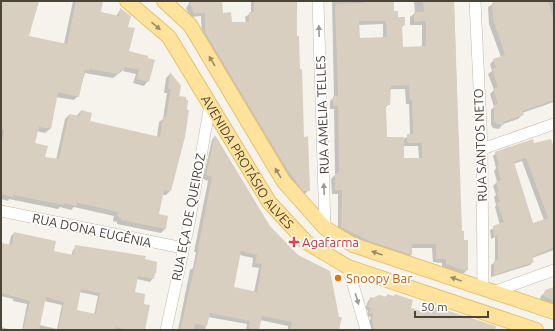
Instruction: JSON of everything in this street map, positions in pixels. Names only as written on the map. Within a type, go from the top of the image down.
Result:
[{"type":"main road","name":"AVENIDA PROTÁSIO ALVES","points":[[127,1],[169,37],[269,202],[306,242],[348,267],[536,330]]},
{"type":"main road","name":"AVENIDA PROTÁSIO ALVES","points":[[169,3],[190,25],[284,182],[325,228],[353,245],[554,312]]},
{"type":"street","name":"RUA AMELIA TELLES","points":[[318,1],[325,228]]},
{"type":"street","name":"RUA SANTOS NETO","points":[[475,1],[488,290]]},
{"type":"street","name":"RUA EÇA DE QUEIROZ","points":[[166,330],[210,104]]},
{"type":"street","points":[[482,149],[554,124]]},
{"type":"street","name":"RUA DONA EUGÊNIA","points":[[1,211],[183,248]]},
{"type":"street","points":[[348,267],[366,330]]},
{"type":"street","points":[[488,290],[554,270]]},
{"type":"building","points":[[1,1],[39,1],[29,36],[67,44],[76,1],[103,1],[101,12],[119,16],[120,8],[131,16],[128,27],[135,28],[129,51],[148,56],[148,58],[155,60],[149,82],[137,79],[139,70],[125,67],[124,71],[120,70],[119,74],[89,69],[89,71],[85,70],[79,97],[58,92],[51,129],[39,127],[35,143],[48,146],[45,157],[59,159],[69,114],[80,116],[81,110],[92,113],[90,121],[160,137],[163,117],[166,117],[171,89],[168,89],[170,72],[181,86],[179,96],[186,97],[186,100],[188,100],[187,110],[189,110],[185,137],[171,191],[164,190],[159,214],[168,216],[166,229],[121,220],[121,218],[117,217],[118,212],[92,206],[77,203],[77,206],[64,203],[63,205],[1,194],[1,146],[4,130],[1,129]]},
{"type":"building","points":[[196,1],[222,1],[223,13],[231,12],[232,22],[249,22],[249,12],[254,12],[254,1],[296,1],[297,36],[299,36],[300,69],[302,69],[304,137],[308,136],[310,191],[303,191],[285,166],[205,32],[205,13],[194,13],[189,3]]},
{"type":"building","points":[[364,1],[394,1],[394,11],[398,11],[398,17],[405,17],[405,25],[402,25],[403,47],[426,46],[426,21],[414,22],[414,12],[424,12],[423,1],[454,1],[462,231],[464,231],[464,240],[468,240],[468,270],[466,271],[446,264],[446,259],[436,259],[436,244],[412,244],[412,255],[369,241],[341,227],[342,190],[335,190],[335,174],[339,173],[338,106],[333,106],[333,96],[338,96],[335,9],[336,4],[364,3]],"holes":[[[359,21],[386,21],[387,37],[360,38]],[[409,85],[410,100],[412,100],[413,134],[407,134],[407,143],[422,143],[422,158],[404,158],[404,137],[387,137],[386,105],[390,105],[391,86]]]},
{"type":"building","points":[[492,1],[548,1],[554,20],[554,100],[522,111],[524,115],[503,122],[504,125],[497,124],[494,120],[494,105],[498,104],[493,89],[498,87],[492,69],[496,68],[493,59],[505,55],[493,19]]},
{"type":"building","points":[[215,135],[270,226],[298,255],[330,271],[339,317],[342,317],[339,330],[290,330],[292,322],[262,316],[259,330],[249,330],[250,321],[210,313],[207,326],[195,324],[194,330],[180,330],[199,249],[212,177],[206,175]],"holes":[[[241,251],[257,255],[255,263],[262,264],[257,292],[234,287]]]},
{"type":"building","points":[[533,139],[534,143],[551,139],[554,147],[554,247],[532,257],[534,262],[494,275],[494,261],[498,260],[498,235],[494,236],[493,226],[504,222],[497,203],[500,202],[496,182],[501,180],[495,152]],"holes":[[[526,158],[548,218],[533,223],[514,162]]]},
{"type":"building","points":[[14,232],[56,241],[54,251],[73,255],[75,245],[146,256],[145,259],[157,262],[154,279],[138,276],[135,292],[145,294],[144,304],[150,305],[145,330],[128,330],[116,327],[115,330],[58,330],[64,302],[46,297],[39,330],[23,330],[30,301],[1,293],[1,243],[12,245]],"holes":[[[81,289],[100,293],[96,314],[77,310]]]},
{"type":"building","points":[[554,287],[554,300],[543,296],[545,290]]},
{"type":"building","points":[[387,294],[394,296],[395,294],[413,300],[411,308],[421,311],[429,309],[430,305],[496,326],[495,330],[374,330],[372,320],[373,314],[369,313],[371,307],[368,307],[370,297],[373,298],[379,295],[387,297]]},
{"type":"place","name":"Agafarma","points":[[294,242]]},
{"type":"place","name":"Snoopy Bar","points":[[338,278]]}]
